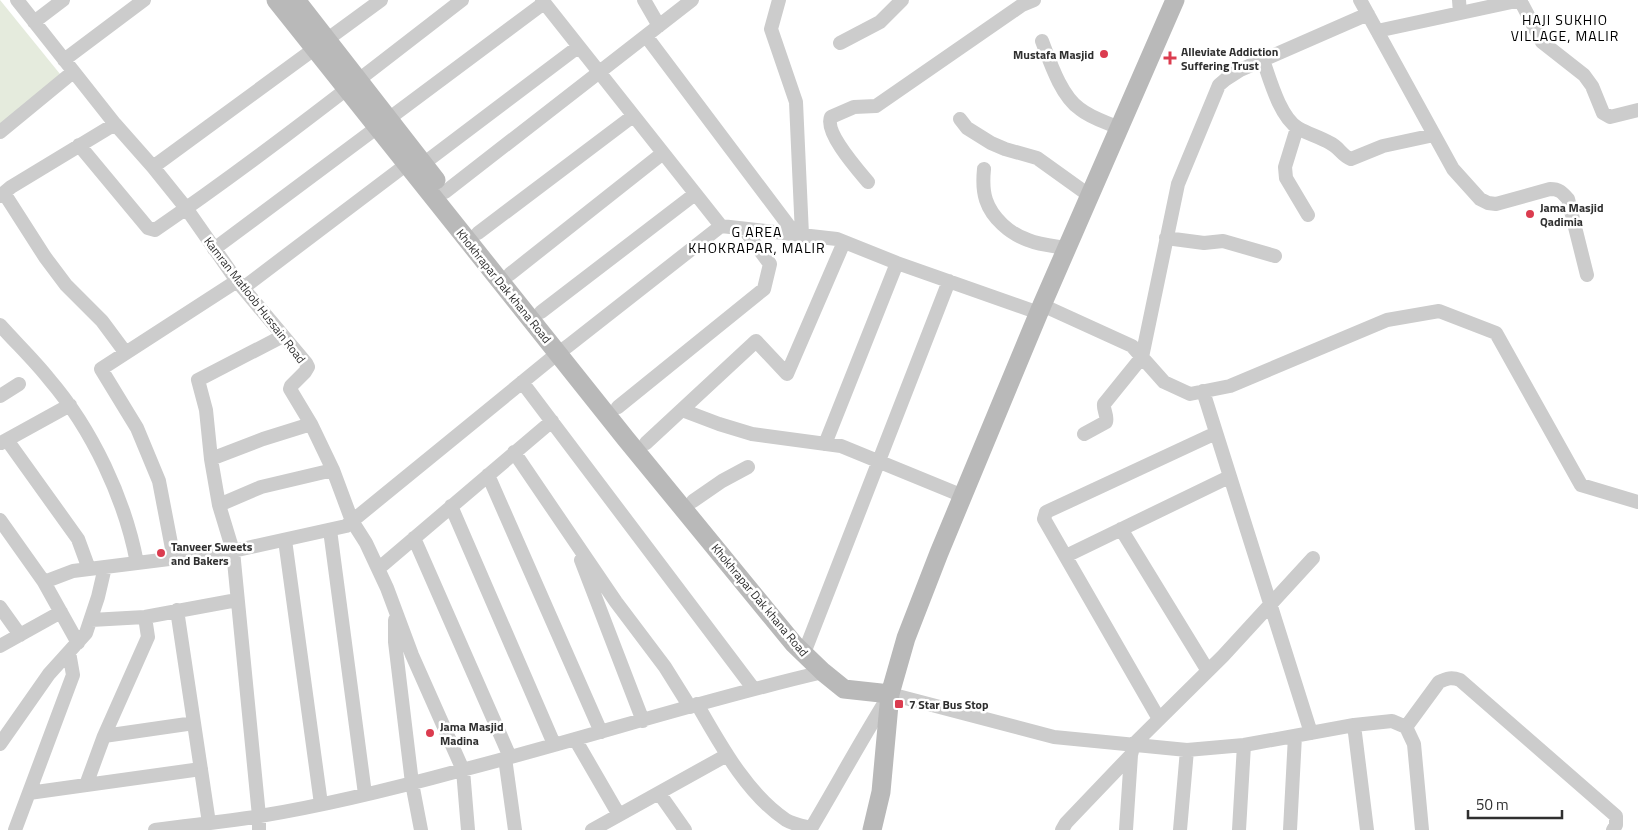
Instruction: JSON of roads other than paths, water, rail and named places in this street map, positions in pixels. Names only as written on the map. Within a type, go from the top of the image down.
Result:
[{"type":"street","name":"Kamran Matloob Hussain Road","points":[[17,0],[115,124],[154,166],[240,284],[308,367],[290,389],[311,424],[333,470],[352,521],[366,543],[378,568],[412,655],[463,770],[468,830]]},
{"type":"street","points":[[34,22],[63,0]]},
{"type":"street","points":[[64,60],[144,0]]},
{"type":"street","name":"Khokhrapar Dak khana Road","points":[[276,0],[320,44],[563,349],[794,644],[823,672]]},
{"type":"street","points":[[154,166],[381,0]]},
{"type":"street","points":[[79,145],[148,228],[154,230],[352,85],[462,0]]},
{"type":"street","points":[[644,0],[659,26]]},
{"type":"street","points":[[445,192],[692,0]]},
{"type":"street","points":[[780,0],[771,29],[796,102],[798,235]]},
{"type":"street","points":[[840,43],[880,22],[902,0]]},
{"type":"street","points":[[868,182],[841,149],[830,124],[831,117],[854,107],[876,106],[1022,5],[1034,0]]},
{"type":"street","points":[[872,830],[881,792],[890,694],[906,638],[1066,248],[1175,0]]},
{"type":"street","points":[[1360,0],[1453,169],[1480,199],[1488,203],[1496,204],[1550,189],[1557,189],[1562,192],[1568,199],[1587,275]]},
{"type":"street","points":[[1377,31],[1459,7],[1521,0],[1542,42],[1584,75],[1592,86],[1603,113],[1610,117],[1638,110]]},
{"type":"street","name":"Khokhrapar Dak khana Road","points":[[299,1],[320,44]]},
{"type":"street","points":[[214,249],[543,1],[721,226],[837,239],[897,263],[1041,309],[1132,346],[1164,382],[1190,394],[1230,386],[1386,320],[1439,311],[1496,333],[1581,485],[1638,502]]},
{"type":"street","points":[[1084,434],[1106,422],[1104,404],[1142,357],[1178,184],[1220,85],[1240,70],[1368,14]]},
{"type":"street","points":[[646,36],[798,235]]},
{"type":"street","points":[[1042,42],[1053,68],[1073,103],[1080,110],[1091,116],[1119,128]]},
{"type":"street","points":[[174,558],[159,481],[137,428],[101,369],[125,352],[240,284],[415,164],[578,47]]},
{"type":"street","points":[[1263,60],[1275,95],[1288,118],[1297,128],[1332,144],[1345,157],[1351,159],[1382,146],[1434,135]]},
{"type":"street","points":[[0,132],[73,72]]},
{"type":"street","points":[[478,233],[633,116]]},
{"type":"street","points":[[960,119],[967,128],[992,143],[1005,149],[1037,158],[1090,196]]},
{"type":"street","points":[[115,124],[11,187],[2,195],[66,285],[102,321],[125,352]]},
{"type":"street","points":[[1297,128],[1285,167],[1285,174],[1308,215]]},
{"type":"street","points":[[510,274],[663,153]]},
{"type":"street","name":"Khokhrapar Dak khana Road","points":[[415,164],[445,192],[541,312],[563,349],[618,407],[782,614],[823,672]]},
{"type":"street","points":[[984,169],[983,183],[986,200],[993,214],[1005,227],[1016,236],[1029,241],[1066,248]]},
{"type":"street","points":[[541,312],[695,194]]},
{"type":"street","points":[[44,582],[73,572],[89,569],[232,551],[346,526],[563,349],[721,226]]},
{"type":"street","points":[[618,407],[764,288],[770,264],[744,229]]},
{"type":"street","points":[[1166,238],[1204,243],[1223,241],[1276,256]]},
{"type":"street","points":[[646,443],[756,341],[787,374],[844,242]]},
{"type":"street","points":[[825,444],[897,263]]},
{"type":"street","points":[[806,648],[950,281]]},
{"type":"street","points":[[0,326],[49,378],[70,406],[95,446],[114,489],[132,539],[136,563]]},
{"type":"street","points":[[259,823],[232,551],[219,505],[211,459],[206,410],[198,380],[283,336]]},
{"type":"street","points":[[522,382],[754,688]]},
{"type":"street","points":[[0,396],[19,384]]},
{"type":"street","points":[[1203,391],[1310,733]]},
{"type":"street","points":[[70,406],[4,442],[78,539],[89,569]]},
{"type":"street","points":[[682,410],[718,424],[752,434],[841,446],[963,496]]},
{"type":"street","points":[[378,568],[552,421]]},
{"type":"street","points":[[211,459],[263,439],[311,424]]},
{"type":"street","points":[[1158,719],[1044,519],[1046,512],[1216,434]]},
{"type":"street","points":[[514,452],[637,632],[694,706],[727,756],[764,801],[787,820],[811,829],[854,757],[870,725],[890,694]]},
{"type":"street","points":[[693,501],[722,481],[748,467]]},
{"type":"street","points":[[219,505],[261,487],[333,470]]},
{"type":"street","points":[[488,475],[601,732]]},
{"type":"street","points":[[1066,556],[1229,477]]},
{"type":"street","points":[[451,506],[554,744]]},
{"type":"street","points":[[0,520],[44,582],[60,612],[73,648],[73,674],[16,830]]},
{"type":"street","points":[[1121,529],[1208,671]]},
{"type":"street","points":[[330,530],[365,794]]},
{"type":"street","points":[[414,538],[507,758],[515,830]]},
{"type":"street","points":[[573,538],[613,646],[644,720]]},
{"type":"street","points":[[285,540],[320,804]]},
{"type":"street","points":[[1062,830],[1066,823],[1158,719],[1208,671],[1313,558]]},
{"type":"street","points":[[0,744],[4,729],[49,674],[86,633],[105,568]]},
{"type":"street","points":[[91,620],[145,617],[237,600]]},
{"type":"street","points":[[0,607],[20,635]]},
{"type":"street","points":[[177,610],[209,823]]},
{"type":"street","points":[[0,646],[60,612]]},
{"type":"street","points":[[395,612],[394,642],[412,783],[421,830]]},
{"type":"street","points":[[86,785],[104,736],[148,637],[145,617]]},
{"type":"street","points":[[155,830],[209,823],[259,823],[320,804],[463,770],[754,688],[823,672],[844,689],[890,694],[1054,738],[1132,749],[1187,750],[1244,745],[1392,720],[1406,727],[1414,744],[1422,830]]},
{"type":"street","points":[[1406,727],[1439,682],[1454,678],[1460,680],[1616,816],[1614,830]]},
{"type":"street","points":[[104,736],[194,724]]},
{"type":"street","points":[[1354,725],[1367,830]]},
{"type":"street","points":[[1290,830],[1295,736]]},
{"type":"street","points":[[575,738],[619,815]]},
{"type":"street","points":[[1239,830],[1244,745]]},
{"type":"street","points":[[1126,830],[1132,749]]},
{"type":"street","points":[[1180,830],[1187,750]]},
{"type":"street","points":[[592,830],[727,756]]},
{"type":"street","points":[[29,793],[201,769]]},
{"type":"street","points":[[659,793],[685,830]]},
{"type":"place","name":"Mustafa Masjid","points":[[1104,54]]},
{"type":"place","name":"Alleviate Addiction Suffering Trust","points":[[1170,58]]},
{"type":"place","name":"Jama Masjid Qadimia","points":[[1530,214]]},
{"type":"place","name":"Tanveer Sweets and Bakers","points":[[161,553]]},
{"type":"place","name":"7 Star Bus Stop","points":[[899,704]]},
{"type":"place","name":"Jama Masjid Madina","points":[[430,733]]},
{"type":"district","name":"HAJI SUKHIO VILLAGE, MALIR","points":[[1565,28]]},
{"type":"district","name":"G AREA KHOKRAPAR, MALIR","points":[[757,240]]}]
